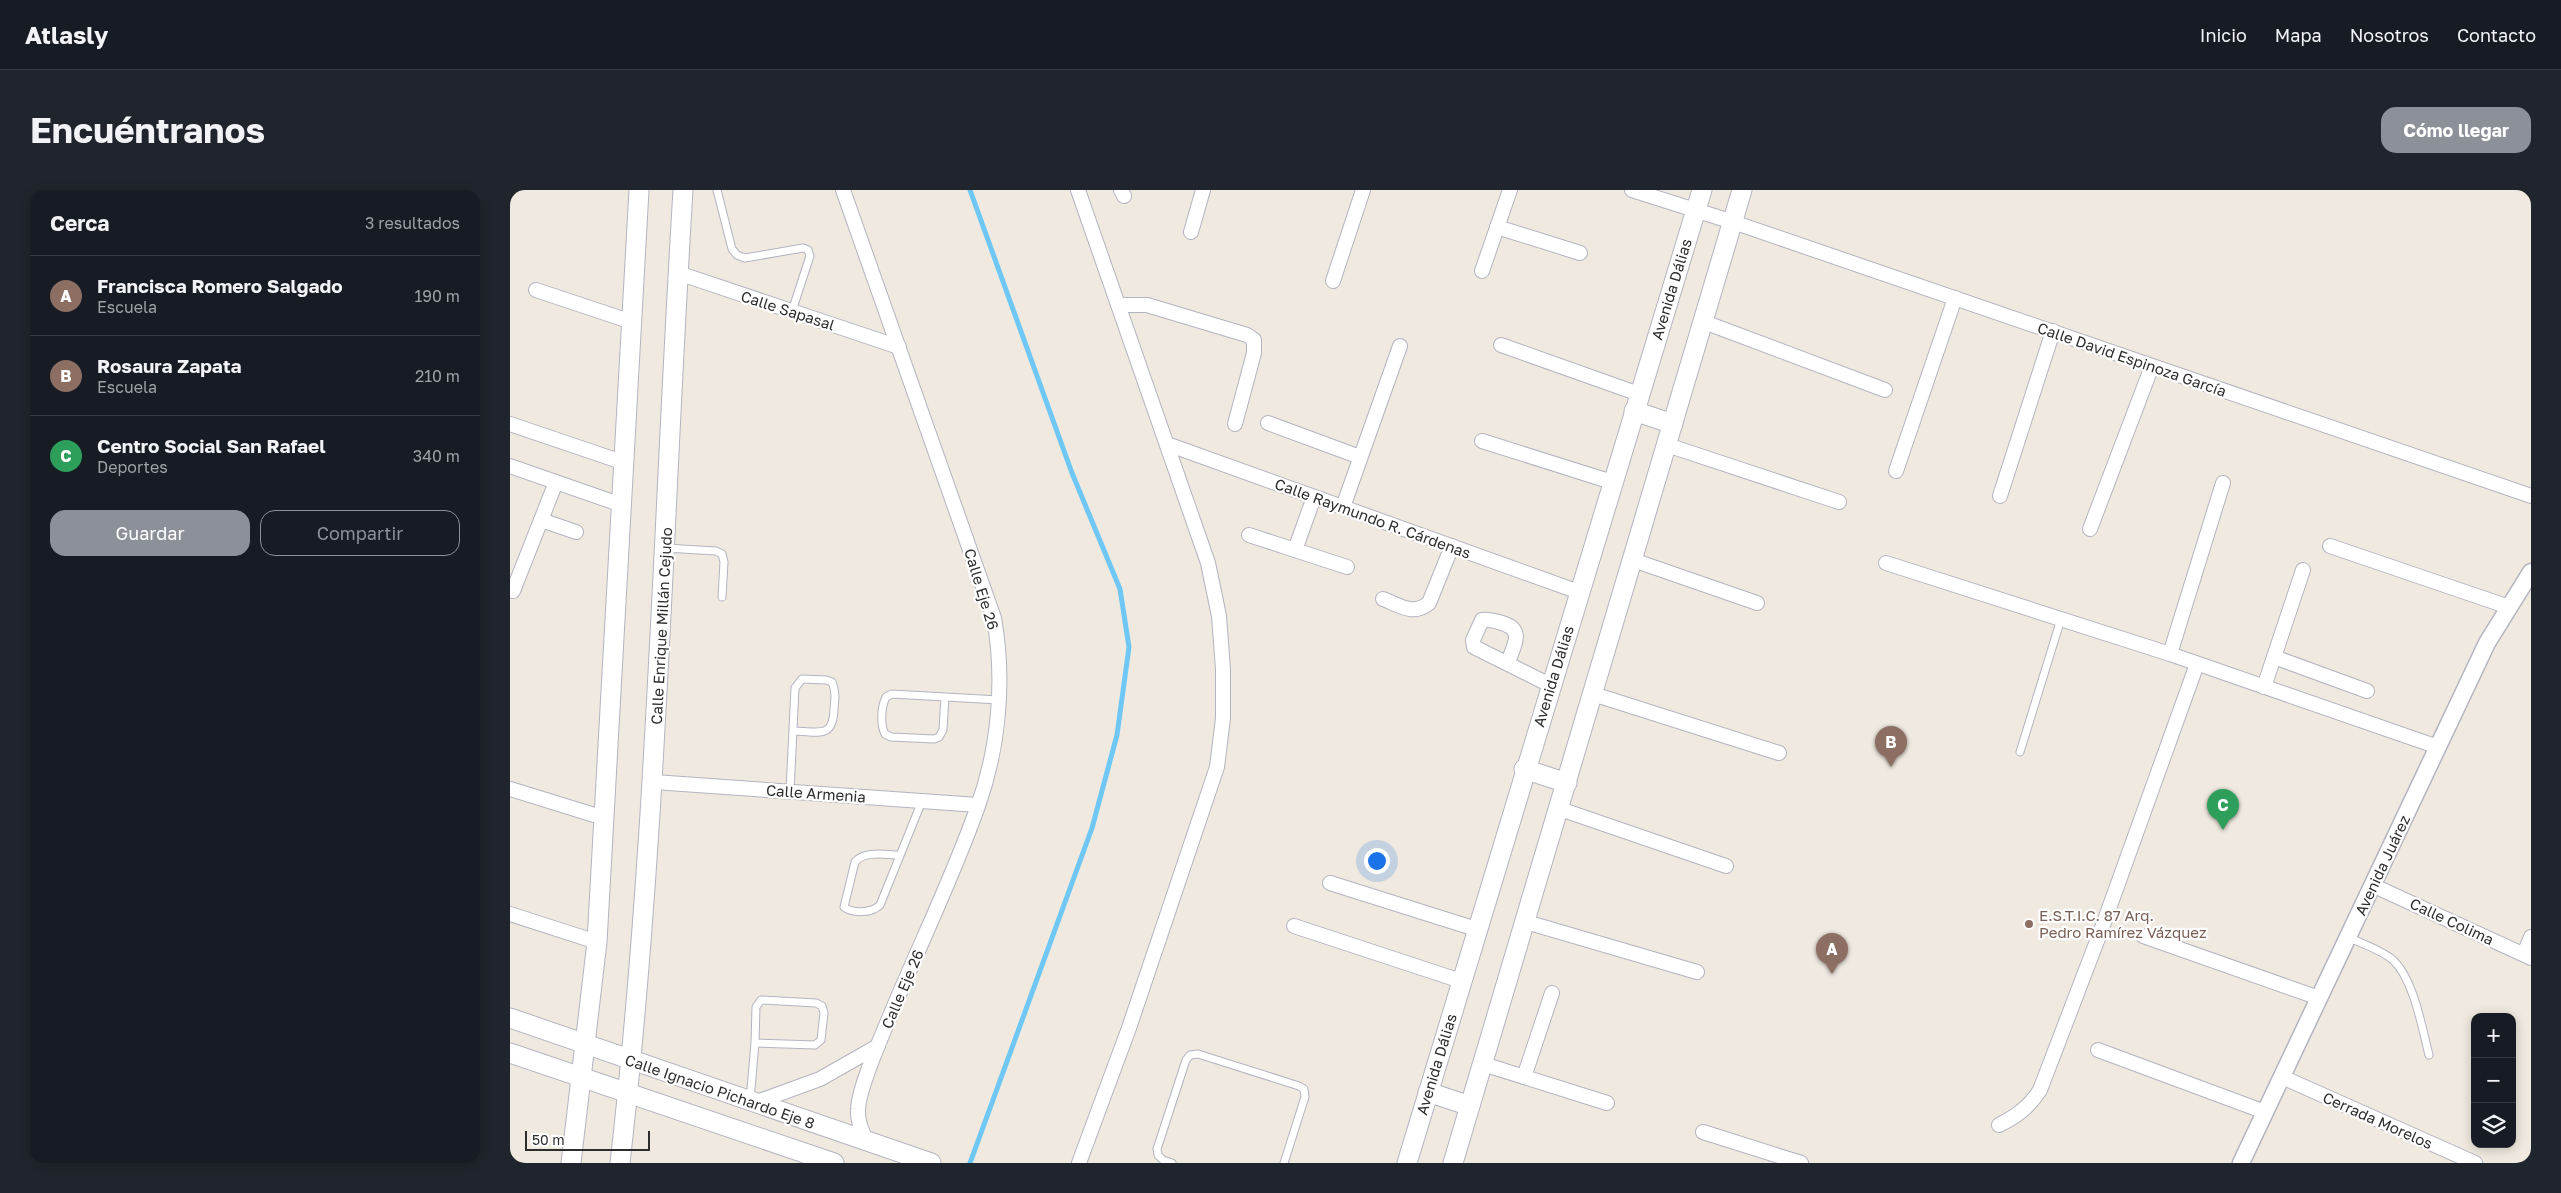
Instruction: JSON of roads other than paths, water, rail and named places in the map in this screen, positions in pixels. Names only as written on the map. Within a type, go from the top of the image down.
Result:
[{"type":"main road","points":[[571,1163],[597,942],[639,190]]},
{"type":"main road","name":"Calle Enrique Millán Cejudo","points":[[620,1163],[632,1061],[654,782],[682,190]]},
{"type":"main road","name":"Avenida Dálias","points":[[1407,1163],[1524,769],[1702,190]]},
{"type":"main road","points":[[1453,1163],[1568,783],[1742,190]]},
{"type":"main road","points":[[1637,403],[1673,424]]},
{"type":"main road","points":[[1524,769],[1568,783]]},
{"type":"main road","name":"Calle Ignacio Pichardo Eje 8","points":[[510,1018],[752,1103],[929,1162]]},
{"type":"main road","name":"Calle Ignacio Pichardo Eje 8","points":[[510,1053],[834,1163]]},
{"type":"main road","points":[[1428,1092],[1470,1106]]},
{"type":"street","name":"Calle Eje 26","points":[[843,190],[994,618],[998,644],[999,700],[993,746],[978,805],[878,1046],[858,1108],[858,1122],[867,1142]]},
{"type":"street","points":[[1078,190],[1208,563],[1219,616],[1223,669],[1223,718],[1217,767],[1129,1028],[1079,1163]]},
{"type":"street","points":[[1191,232],[1204,190]]},
{"type":"street","points":[[1333,281],[1363,190]]},
{"type":"street","points":[[1482,271],[1510,190]]},
{"type":"street","points":[[1632,190],[1696,210]]},
{"type":"street","name":"Calle David Espinoza García","points":[[1696,210],[2531,496]]},
{"type":"street","points":[[1497,227],[1580,254]]},
{"type":"street","name":"Calle Sapasal","points":[[678,273],[899,347]]},
{"type":"street","points":[[536,290],[632,322]]},
{"type":"street","points":[[1896,471],[1956,298]]},
{"type":"street","points":[[1119,305],[1147,305],[1168,310],[1247,334],[1254,340],[1254,353],[1235,424]]},
{"type":"street","points":[[1704,322],[1885,390]]},
{"type":"street","points":[[2000,496],[2053,332]]},
{"type":"street","points":[[1501,345],[1637,403]]},
{"type":"street","points":[[1343,507],[1400,346]]},
{"type":"street","points":[[2090,529],[2152,366]]},
{"type":"street","points":[[1268,423],[1360,457]]},
{"type":"street","points":[[510,424],[624,463]]},
{"type":"street","points":[[1482,441],[1612,482]]},
{"type":"street","name":"Calle Raymundo R. Cárdenas","points":[[1167,444],[1579,592]]},
{"type":"street","points":[[1667,445],[1838,502]]},
{"type":"street","points":[[510,466],[622,505]]},
{"type":"street","points":[[512,591],[556,482]]},
{"type":"street","points":[[2170,654],[2223,483]]},
{"type":"street","points":[[1295,550],[1314,497]]},
{"type":"street","points":[[541,520],[576,532]]},
{"type":"street","points":[[1249,535],[1347,567]]},
{"type":"street","points":[[1383,599],[1415,611],[1430,603],[1452,546]]},
{"type":"street","points":[[2330,546],[2509,607]]},
{"type":"street","points":[[1633,560],[1757,603]]},
{"type":"street","points":[[1886,562],[2170,654],[2438,747]]},
{"type":"street","points":[[2264,687],[2303,570]]},
{"type":"street","name":"Avenida Juárez","points":[[2241,1163],[2487,643],[2531,572]]},
{"type":"street","points":[[2274,657],[2367,691]]},
{"type":"street","points":[[1508,662],[1550,685]]},
{"type":"street","points":[[1999,1125],[2018,1115],[2032,1103],[2040,1090],[2102,928],[2197,664]]},
{"type":"street","points":[[1594,694],[1779,752]]},
{"type":"street","name":"Calle Armenia","points":[[654,782],[978,805]]},
{"type":"street","points":[[510,789],[604,818]]},
{"type":"street","points":[[1560,809],[1726,866]]},
{"type":"street","points":[[1330,883],[1476,929]]},
{"type":"street","name":"Calle Colima","points":[[2372,885],[2527,956]]},
{"type":"street","points":[[510,914],[597,942]]},
{"type":"street","points":[[1526,922],[1696,972]]},
{"type":"street","points":[[1294,926],[1461,981]]},
{"type":"street","points":[[2143,936],[2319,998]]},
{"type":"street","points":[[2527,956],[2531,937]]},
{"type":"street","points":[[1524,1077],[1552,993]]},
{"type":"street","name":"Calle Eje 26","points":[[752,1103],[820,1079],[878,1046]]},
{"type":"street","points":[[2098,1050],[2265,1112]]},
{"type":"street","points":[[1483,1064],[1607,1103]]},
{"type":"street","name":"Cerrada Morelos","points":[[2282,1077],[2475,1163]]},
{"type":"street","points":[[1702,1132],[1801,1163]]},
{"type":"lane","points":[[718,190],[732,249],[737,255],[745,258],[804,248],[808,250],[810,256],[792,311]]},
{"type":"lane","points":[[664,548],[716,550],[722,554],[724,562],[722,596]]},
{"type":"lane","points":[[2020,752],[2061,618]]},
{"type":"lane","points":[[790,792],[793,731],[797,682],[802,679],[832,682],[835,688],[834,724],[831,729],[826,732],[793,731]]},
{"type":"lane","points":[[945,697],[943,730],[939,737],[934,739],[900,738],[885,734],[883,720],[884,702],[886,697],[892,694],[999,700]]},
{"type":"lane","points":[[900,855],[865,854],[860,857],[855,862],[844,907],[848,910],[870,911],[876,909],[880,904],[900,855],[922,801]]},
{"type":"lane","points":[[2348,937],[2392,959],[2402,970],[2412,994],[2429,1055]]},
{"type":"lane","points":[[752,1103],[756,1007],[761,1000],[816,1003],[822,1006],[823,1034],[821,1040],[815,1045],[755,1043]]},
{"type":"lane","points":[[1172,1163],[1163,1160],[1158,1155],[1158,1149],[1186,1060],[1190,1055],[1198,1054],[1304,1089],[1305,1097],[1284,1163]]},
{"type":"waterway","points":[[970,190],[1072,473],[1120,589],[1129,647],[1117,735],[1092,828],[970,1163]]},
{"type":"place","name":"Rosaura Zapata","points":[[1891,767]]},
{"type":"place","name":"Centro Social San Rafael","points":[[2223,830]]},
{"type":"place","name":"E.S.T.I.C. 87 Arq. Pedro Ramírez Vázquez","points":[[2029,924]]},
{"type":"place","name":"Francisca Romero Salgado","points":[[1832,974]]}]
